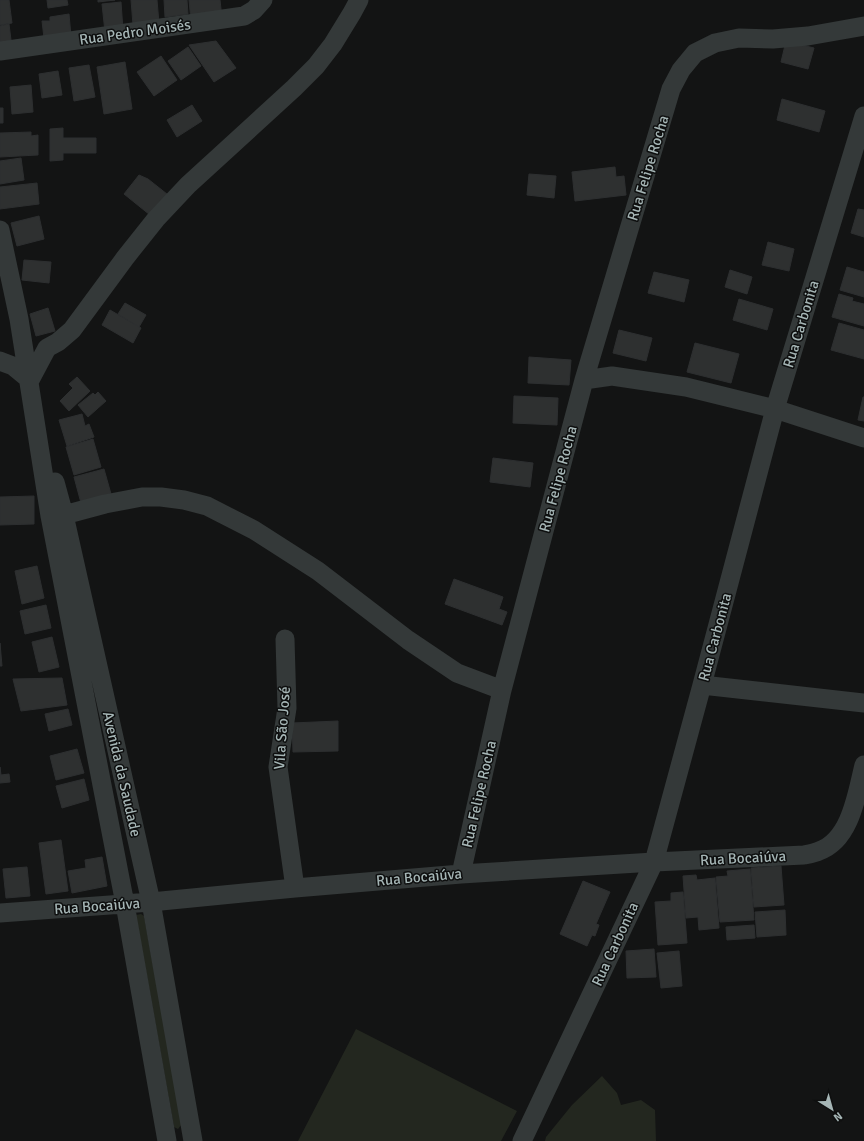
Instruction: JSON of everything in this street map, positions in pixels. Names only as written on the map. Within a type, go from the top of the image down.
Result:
[{"type":"street","name":"Rua Pedro Moisés","points":[[0,51],[244,16],[254,10],[263,0]]},
{"type":"street","points":[[1,362],[13,366],[30,380],[47,348],[58,342],[72,330],[156,219],[188,185],[262,118],[316,66],[333,44],[359,0]]},
{"type":"street","name":"Rua Felipe Rocha","points":[[461,874],[502,690],[584,380],[671,89],[681,70],[695,53],[715,43],[739,38],[773,39],[808,36],[864,26]]},
{"type":"street","name":"Rua Carbonita","points":[[522,1141],[654,862],[775,408],[863,124]]},
{"type":"street","name":"Avenida da Saudade","points":[[0,230],[19,319],[30,380],[33,410],[47,452],[167,1141]]},
{"type":"street","points":[[584,380],[612,376],[686,387],[775,408],[864,438]]},
{"type":"street","points":[[57,516],[105,504],[142,497],[161,497],[184,500],[208,506],[254,530],[318,571],[408,640],[457,673],[502,690]]},
{"type":"street","name":"Avenida da Saudade","points":[[57,516],[151,902],[193,1141]]},
{"type":"street","name":"Vila São José","points":[[285,638],[287,708],[278,767],[295,888]]},
{"type":"street","points":[[702,685],[864,703]]},
{"type":"street","name":"Rua Bocaiúva","points":[[0,913],[151,902],[461,874],[654,862],[804,855],[820,851],[836,840],[845,827],[852,811],[864,765]]},
{"type":"shaded area","points":[[141,914],[144,916],[182,1124],[178,1129],[174,1127],[136,915]]},
{"type":"shaded area","points":[[356,1029],[517,1111],[501,1141],[298,1141]]},
{"type":"shaded area","points":[[602,1076],[617,1093],[621,1105],[641,1100],[655,1110],[656,1141],[545,1141],[546,1137],[572,1105]]},
{"type":"building","points":[[0,0],[9,0],[12,23],[0,25]]},
{"type":"building","points":[[47,0],[67,0],[68,5],[48,8]]},
{"type":"building","points":[[98,0],[115,0],[98,2]]},
{"type":"building","points":[[131,0],[157,0],[159,23],[133,25]]},
{"type":"building","points":[[164,0],[187,0],[188,14],[165,17]]},
{"type":"building","points":[[189,0],[220,0],[222,18],[191,21]]},
{"type":"building","points":[[121,2],[123,30],[105,32],[102,4]]},
{"type":"building","points":[[69,14],[71,36],[44,38],[42,21],[50,21],[50,17]]},
{"type":"building","points":[[9,24],[12,48],[0,50],[0,26]]},
{"type":"building","points":[[216,41],[236,68],[214,82],[189,45]]},
{"type":"building","points":[[786,41],[814,48],[808,69],[781,62]]},
{"type":"building","points":[[188,47],[201,66],[181,80],[168,61]]},
{"type":"building","points":[[161,56],[177,80],[154,96],[137,72]]},
{"type":"building","points":[[125,62],[132,109],[104,114],[97,67]]},
{"type":"building","points":[[89,65],[95,97],[74,101],[69,68]]},
{"type":"building","points":[[58,71],[62,95],[42,98],[39,74]]},
{"type":"building","points":[[31,85],[33,112],[12,114],[10,87]]},
{"type":"building","points":[[782,99],[825,111],[819,132],[777,120]]},
{"type":"building","points":[[192,105],[202,121],[177,137],[167,120]]},
{"type":"building","points":[[0,108],[3,108],[3,123],[0,123]]},
{"type":"building","points":[[63,128],[63,138],[96,138],[96,153],[63,153],[63,160],[50,161],[50,129]]},
{"type":"building","points":[[31,132],[31,136],[38,135],[38,155],[0,157],[0,133]]},
{"type":"building","points":[[21,158],[24,180],[0,184],[0,161]]},
{"type":"building","points":[[615,167],[616,177],[624,176],[626,195],[575,201],[572,172]]},
{"type":"building","points":[[529,174],[556,176],[554,198],[527,195]]},
{"type":"building","points":[[139,175],[148,179],[172,198],[155,219],[124,194]]},
{"type":"building","points":[[37,183],[39,204],[0,209],[0,187]]},
{"type":"building","points":[[858,209],[864,210],[864,237],[851,233]]},
{"type":"building","points":[[39,216],[44,239],[17,246],[11,223]]},
{"type":"building","points":[[768,242],[794,249],[789,271],[762,265]]},
{"type":"building","points":[[24,260],[51,262],[49,283],[22,280]]},
{"type":"building","points":[[847,267],[864,272],[864,297],[840,290]]},
{"type":"building","points":[[730,270],[752,277],[747,294],[725,287]]},
{"type":"building","points":[[654,272],[689,280],[684,302],[648,293]]},
{"type":"building","points":[[839,294],[853,298],[852,301],[864,304],[864,326],[832,317]]},
{"type":"building","points":[[739,299],[773,309],[767,330],[733,320]]},
{"type":"building","points":[[125,303],[146,315],[139,327],[118,314]]},
{"type":"building","points":[[48,308],[55,331],[36,336],[30,314]]},
{"type":"building","points":[[110,310],[141,328],[133,343],[102,325]]},
{"type":"building","points":[[839,323],[864,330],[864,359],[831,350]]},
{"type":"building","points":[[619,330],[652,338],[646,361],[613,353]]},
{"type":"building","points":[[695,343],[739,354],[731,383],[687,372]]},
{"type":"building","points":[[529,357],[571,360],[569,385],[528,383]]},
{"type":"building","points":[[77,377],[90,391],[69,411],[60,401],[73,388],[69,384]]},
{"type":"building","points":[[98,392],[106,401],[88,417],[78,405],[93,393],[95,395]]},
{"type":"building","points":[[514,396],[558,398],[557,425],[513,423]]},
{"type":"building","points":[[864,397],[864,421],[858,420]]},
{"type":"building","points":[[82,414],[85,426],[89,424],[94,437],[67,446],[59,420]]},
{"type":"building","points":[[93,439],[101,467],[74,475],[66,447]]},
{"type":"building","points":[[493,458],[533,463],[530,487],[490,482]]},
{"type":"building","points":[[104,469],[111,494],[81,503],[74,477]]},
{"type":"building","points":[[34,496],[34,524],[0,525],[0,497]]},
{"type":"building","points":[[37,566],[44,598],[22,604],[15,571]]},
{"type":"building","points":[[454,579],[503,597],[499,609],[507,612],[502,625],[445,604]]},
{"type":"building","points":[[46,605],[51,628],[25,634],[20,611]]},
{"type":"building","points":[[52,637],[59,667],[39,672],[32,642]]},
{"type":"building","points":[[0,643],[2,666],[0,666]]},
{"type":"building","points":[[62,678],[67,705],[21,711],[13,679]]},
{"type":"building","points":[[68,709],[72,725],[49,731],[45,714]]},
{"type":"building","points":[[338,721],[338,751],[293,752],[292,723]]},
{"type":"building","points":[[77,749],[84,773],[56,780],[50,756]]},
{"type":"building","points":[[0,767],[1,775],[9,774],[10,782],[0,783]]},
{"type":"building","points":[[84,779],[89,800],[62,808],[56,786]]},
{"type":"building","points":[[61,840],[68,891],[46,894],[39,843]]},
{"type":"building","points":[[102,857],[107,886],[72,893],[68,871],[86,868],[85,860]]},
{"type":"building","points":[[781,866],[784,905],[754,907],[751,868]]},
{"type":"building","points":[[27,867],[30,896],[6,898],[3,869]]},
{"type":"building","points":[[750,869],[754,920],[720,922],[716,877],[728,876],[727,871]]},
{"type":"building","points":[[696,875],[697,880],[715,878],[719,928],[699,930],[698,917],[686,918],[683,876]]},
{"type":"building","points":[[583,881],[610,892],[596,924],[599,925],[595,936],[592,935],[587,946],[560,934]]},
{"type":"building","points":[[683,892],[687,943],[658,945],[655,902],[671,901],[671,893]]},
{"type":"building","points":[[785,910],[786,935],[757,937],[755,912]]},
{"type":"building","points":[[754,925],[755,938],[727,940],[726,927]]},
{"type":"building","points":[[654,949],[656,977],[627,978],[626,951]]},
{"type":"building","points":[[679,951],[682,986],[661,988],[657,953]]}]
